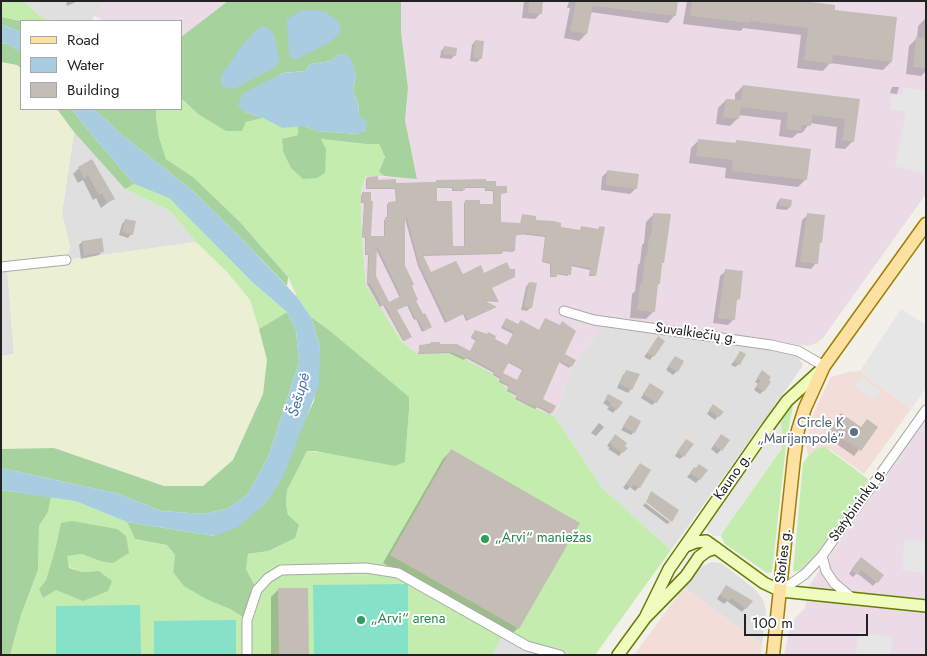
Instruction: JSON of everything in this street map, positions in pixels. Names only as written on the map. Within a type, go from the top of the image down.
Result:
[{"type":"main road","name":"Kauno g.","points":[[645,618],[669,569],[699,524],[787,401],[824,366],[926,224]]},
{"type":"main road","name":"Kauno g.","points":[[794,458],[798,430],[805,408],[824,366]]},
{"type":"main road","name":"Stoties g.","points":[[773,655],[794,458]]},
{"type":"main road","points":[[686,546],[706,541],[764,583],[781,591],[926,606]]},
{"type":"main road","name":"Kauno g.","points":[[618,655],[645,618],[686,576],[699,557],[707,551],[716,548]]},
{"type":"street","points":[[1,267],[66,260]]},
{"type":"street","name":"Suvalkiečių g.","points":[[564,311],[594,320],[771,345],[798,351],[824,366]]},
{"type":"street","name":"Statybininkų g.","points":[[781,591],[806,574],[822,556],[926,410]]},
{"type":"street","points":[[822,556],[826,571],[834,582],[852,598]]},
{"type":"street","points":[[247,655],[246,620],[257,590],[268,578],[281,570],[366,568],[398,573],[527,646],[560,655]]},
{"type":"shaded area","points":[[24,1],[106,1],[92,20],[50,20],[40,16]]},
{"type":"shaded area","points":[[106,1],[228,1],[182,36],[182,20],[102,20],[95,16]]},
{"type":"shaded area","points":[[401,1],[926,1],[926,194],[823,338],[817,343],[809,346],[799,345],[798,351],[602,321],[598,332],[581,354],[565,382],[561,402],[554,416],[518,401],[493,374],[453,354],[418,354],[402,342],[366,285],[361,191],[366,176],[417,178],[405,120],[408,88],[401,32]]},
{"type":"shaded area","points":[[903,88],[926,90],[926,169],[923,173],[895,166],[906,112],[890,109],[892,95],[903,95]]},
{"type":"shaded area","points":[[74,132],[125,189],[170,211],[196,242],[66,260],[70,247],[62,213]]},
{"type":"shaded area","points":[[7,266],[14,354],[1,356],[1,267]]},
{"type":"shaded area","points":[[901,309],[926,325],[926,388],[911,409],[860,371]]},
{"type":"shaded area","points":[[601,321],[707,335],[796,354],[802,363],[802,367],[671,550],[602,488],[554,416],[561,402],[565,382],[581,354],[598,332]]},
{"type":"shaded area","points":[[860,371],[911,409],[864,474],[831,450],[818,448],[808,456],[806,444],[811,420],[831,377]]},
{"type":"shaded area","points":[[862,377],[881,391],[873,401],[854,386]]},
{"type":"shaded area","points":[[926,419],[926,655],[784,655],[791,624],[805,608],[808,587]]},
{"type":"shaded area","points":[[781,423],[782,448],[721,536],[714,536],[704,528]]},
{"type":"shaded area","points":[[905,539],[926,542],[926,573],[902,570]]},
{"type":"shaded area","points":[[712,562],[721,563],[756,590],[763,600],[766,610],[762,645],[684,587],[701,567]]},
{"type":"shaded area","points":[[684,587],[762,645],[761,655],[634,655]]},
{"type":"shaded area","points":[[858,632],[893,637],[890,655],[856,655]]},
{"type":"shaded area","points":[[504,633],[560,655],[492,655]]},
{"type":"green space","points":[[1,1],[24,1],[40,16],[50,20],[20,21],[1,17]]},
{"type":"green space","points":[[228,1],[401,1],[401,32],[408,88],[405,120],[417,179],[384,176],[379,171],[385,157],[379,144],[321,139],[326,149],[325,173],[317,178],[303,179],[291,168],[283,151],[282,139],[298,135],[298,126],[305,126],[317,131],[358,134],[366,130],[359,116],[358,103],[353,90],[356,75],[339,54],[331,61],[310,64],[305,71],[282,73],[245,112],[263,118],[246,122],[242,131],[226,131],[198,114],[182,99],[182,36]]},
{"type":"green space","points":[[1,17],[20,21],[20,32],[1,24]]},
{"type":"green space","points":[[1,43],[8,44],[20,51],[20,67],[1,62]]},
{"type":"green space","points":[[1,62],[20,67],[20,110],[58,110],[74,132],[62,213],[70,247],[66,260],[196,242],[227,272],[250,300],[267,360],[263,394],[233,460],[203,486],[164,486],[54,448],[1,449],[1,356],[14,354],[7,266],[1,267]]},
{"type":"green space","points":[[182,99],[198,114],[243,125],[246,122],[263,118],[282,128],[298,126],[298,135],[282,140],[283,151],[321,139],[379,144],[385,157],[379,170],[384,176],[366,176],[361,191],[366,285],[402,342],[418,354],[453,353],[493,374],[518,401],[554,416],[602,488],[671,550],[595,655],[560,655],[504,633],[492,655],[10,655],[21,615],[38,570],[39,526],[48,512],[51,497],[75,501],[127,522],[135,539],[167,545],[175,555],[173,572],[206,599],[232,610],[246,620],[257,590],[246,569],[248,554],[268,551],[288,515],[286,505],[287,489],[307,451],[405,461],[409,410],[408,397],[311,317],[297,297],[288,277],[239,221],[193,177],[166,159],[159,137],[156,110],[182,110]],"holes":[[[61,523],[100,561],[82,554],[66,556],[69,567],[83,572],[99,571],[112,581],[56,590],[39,589],[46,580]]]},
{"type":"green space","points":[[58,110],[73,110],[134,184],[125,189],[74,132]]},
{"type":"green space","points":[[95,110],[156,110],[159,137],[166,159],[193,177],[239,221],[288,277],[287,286],[193,191],[122,135]]},
{"type":"green space","points":[[134,184],[169,198],[252,282],[287,312],[259,329],[250,300],[227,272],[196,242],[170,211],[125,189]]},
{"type":"green space","points":[[287,312],[296,330],[299,362],[269,455],[248,494],[229,508],[204,514],[161,511],[119,494],[1,468],[1,449],[54,448],[164,486],[203,486],[233,460],[263,394],[267,360],[259,329]]},
{"type":"green space","points":[[311,317],[409,397],[405,462],[395,466],[307,451],[287,490],[286,505],[288,515],[299,525],[295,538],[268,551],[248,554],[246,569],[257,590],[247,620],[232,610],[206,599],[184,586],[173,572],[175,555],[167,545],[135,539],[127,522],[215,536],[299,432],[314,401],[320,346]]},
{"type":"green space","points":[[791,404],[793,406],[787,436],[772,572],[767,573],[725,544],[721,536],[782,448],[781,423]]},
{"type":"green space","points":[[825,447],[868,479],[864,488],[807,567],[793,572],[803,463],[818,448]]},
{"type":"green space","points":[[1,490],[51,497],[48,512],[39,526],[38,570],[21,615],[10,655],[1,655]]},
{"type":"green space","points":[[72,521],[117,529],[126,536],[129,553],[113,563],[100,561],[82,554],[67,556],[69,568],[83,572],[99,571],[112,581],[108,591],[83,601],[56,590],[43,598],[39,589],[46,580],[61,523]]},
{"type":"green space","name":"„Arvi“ arena","points":[[408,584],[408,655],[314,655],[313,585]]},
{"type":"green space","points":[[140,605],[141,655],[56,655],[56,606]]},
{"type":"green space","points":[[236,620],[236,655],[154,655],[154,621]]},
{"type":"water","points":[[301,11],[326,12],[339,22],[341,31],[332,41],[299,58],[293,59],[289,55],[287,19]]},
{"type":"water","points":[[1,24],[20,32],[20,51],[8,44],[1,43]]},
{"type":"water","points":[[260,27],[267,27],[274,35],[279,58],[277,66],[234,89],[225,88],[221,85],[221,76],[243,44]]},
{"type":"water","points":[[339,54],[346,54],[351,59],[356,75],[353,90],[358,103],[359,116],[367,122],[366,130],[359,134],[317,131],[305,126],[282,128],[263,118],[245,112],[238,106],[242,94],[283,73],[305,71],[310,64],[331,61]]},
{"type":"water","name":"Šešupė","points":[[73,110],[95,110],[122,135],[193,191],[297,297],[311,317],[320,346],[319,385],[283,477],[266,503],[238,527],[215,536],[127,522],[75,501],[1,490],[1,468],[119,494],[161,511],[204,514],[229,508],[248,494],[269,455],[299,362],[296,330],[287,312],[252,282],[169,198],[134,184]]},
{"type":"building","points":[[529,1],[543,1],[542,14],[528,13]]},
{"type":"building","points":[[576,1],[678,1],[676,16],[593,6],[587,34],[570,31]]},
{"type":"building","points":[[692,1],[803,1],[835,5],[835,10],[897,17],[892,62],[833,55],[832,64],[804,60],[808,28],[690,16]]},
{"type":"building","points":[[916,37],[926,38],[926,68],[913,67]]},
{"type":"building","points":[[475,40],[484,41],[482,59],[473,58]]},
{"type":"building","points":[[444,46],[457,48],[456,56],[443,54]]},
{"type":"building","points":[[743,85],[860,99],[854,142],[842,140],[845,119],[812,115],[811,126],[802,125],[801,131],[786,129],[788,113],[741,107],[739,119],[723,117],[726,99],[741,100]]},
{"type":"building","points":[[698,139],[736,143],[736,140],[811,149],[807,180],[732,171],[733,160],[696,156]]},
{"type":"building","points":[[92,159],[115,199],[107,203],[102,193],[99,195],[88,175],[84,178],[78,167]]},
{"type":"building","points":[[607,170],[639,174],[637,189],[606,185]]},
{"type":"building","points":[[378,176],[378,180],[396,179],[396,183],[486,179],[486,181],[496,181],[496,186],[507,186],[507,193],[501,193],[501,222],[521,223],[522,214],[536,216],[536,220],[561,223],[561,227],[580,230],[581,226],[599,229],[599,226],[605,227],[596,276],[589,275],[591,268],[572,265],[571,275],[557,273],[557,277],[551,276],[551,263],[542,261],[546,236],[522,233],[521,235],[516,235],[515,251],[503,250],[503,253],[423,255],[431,272],[456,261],[463,274],[481,265],[484,273],[507,262],[510,269],[515,269],[515,277],[492,288],[499,302],[484,300],[497,307],[468,320],[464,313],[447,322],[419,264],[407,218],[405,218],[405,266],[414,284],[412,286],[418,300],[416,301],[432,327],[424,331],[409,305],[397,310],[412,337],[404,341],[385,305],[382,306],[370,283],[368,283],[369,254],[366,254],[366,237],[362,236],[365,202],[362,202],[362,192],[371,192],[371,201],[373,201],[371,236],[385,236],[385,217],[388,217],[388,202],[397,201],[396,188],[367,188],[367,177]],"holes":[[[453,187],[453,190],[465,190],[465,187],[486,187],[486,190],[494,190],[494,204],[480,204],[480,200],[465,200],[465,246],[453,246],[452,201],[437,201],[437,188]],[[377,246],[401,296],[389,302],[376,276]]]},
{"type":"building","points":[[780,198],[792,200],[791,207],[779,205]]},
{"type":"building","points":[[653,213],[671,214],[664,263],[662,263],[660,284],[658,284],[655,312],[637,310],[645,256],[647,256],[649,236],[651,236]]},
{"type":"building","points":[[807,213],[825,215],[818,264],[800,262]]},
{"type":"building","points":[[125,219],[136,221],[133,235],[122,232]]},
{"type":"building","points":[[102,238],[104,252],[84,256],[82,241]]},
{"type":"building","points":[[725,269],[743,271],[740,299],[737,299],[735,320],[718,318]]},
{"type":"building","points":[[529,282],[537,283],[532,308],[524,307]]},
{"type":"building","points":[[506,318],[518,324],[521,320],[539,330],[545,318],[560,325],[562,321],[576,331],[565,354],[576,360],[572,367],[560,361],[543,399],[556,406],[552,413],[516,398],[517,394],[507,389],[509,385],[499,380],[501,377],[493,374],[494,371],[468,357],[467,359],[451,352],[419,353],[419,345],[431,344],[431,342],[457,344],[470,351],[476,339],[471,337],[475,330],[487,334],[488,332],[496,336],[495,339],[507,345],[514,332],[502,326]],"holes":[[[509,362],[523,369],[517,380],[503,373]]]},
{"type":"building","points":[[658,336],[665,341],[654,357],[647,353]]},
{"type":"building","points":[[740,351],[746,354],[740,365],[734,361]]},
{"type":"building","points":[[675,356],[684,361],[678,372],[668,366]]},
{"type":"building","points":[[626,370],[640,374],[632,390],[620,384]]},
{"type":"building","points":[[762,370],[771,377],[769,380],[771,382],[764,392],[756,386],[761,380],[757,378]]},
{"type":"building","points":[[650,383],[664,392],[657,403],[643,394]]},
{"type":"building","points":[[608,394],[623,402],[617,410],[605,399]]},
{"type":"building","points":[[713,404],[724,412],[719,417],[709,410]]},
{"type":"building","name":"Circle K „Marijampolė“","points":[[841,413],[861,427],[867,419],[878,427],[861,451],[830,430]]},
{"type":"building","points":[[630,415],[641,421],[635,433],[623,426]]},
{"type":"building","points":[[615,434],[627,443],[625,446],[628,448],[623,453],[611,445],[610,442]]},
{"type":"building","points":[[721,434],[730,440],[722,451],[714,445]]},
{"type":"building","points":[[686,439],[694,444],[684,457],[677,452]]},
{"type":"building","name":"„Arvi“ maniežas","points":[[451,449],[580,523],[519,629],[390,555]]},
{"type":"building","points":[[640,463],[651,470],[640,488],[634,484],[631,488],[626,484]]},
{"type":"building","points":[[699,464],[708,470],[700,480],[690,473]]},
{"type":"building","points":[[651,491],[679,510],[672,522],[646,502]]},
{"type":"building","points":[[861,557],[884,575],[878,583],[861,570],[858,575],[851,570]]},
{"type":"building","points":[[726,585],[753,601],[746,609],[731,598],[729,601],[720,595]]},
{"type":"building","points":[[278,588],[308,588],[309,655],[279,655]]},
{"type":"place","name":"Circle K „Marijampolė“","points":[[854,432]]},
{"type":"place","name":"„Arvi“ maniežas","points":[[485,539]]},
{"type":"place","name":"„Arvi“ arena","points":[[361,620]]}]
